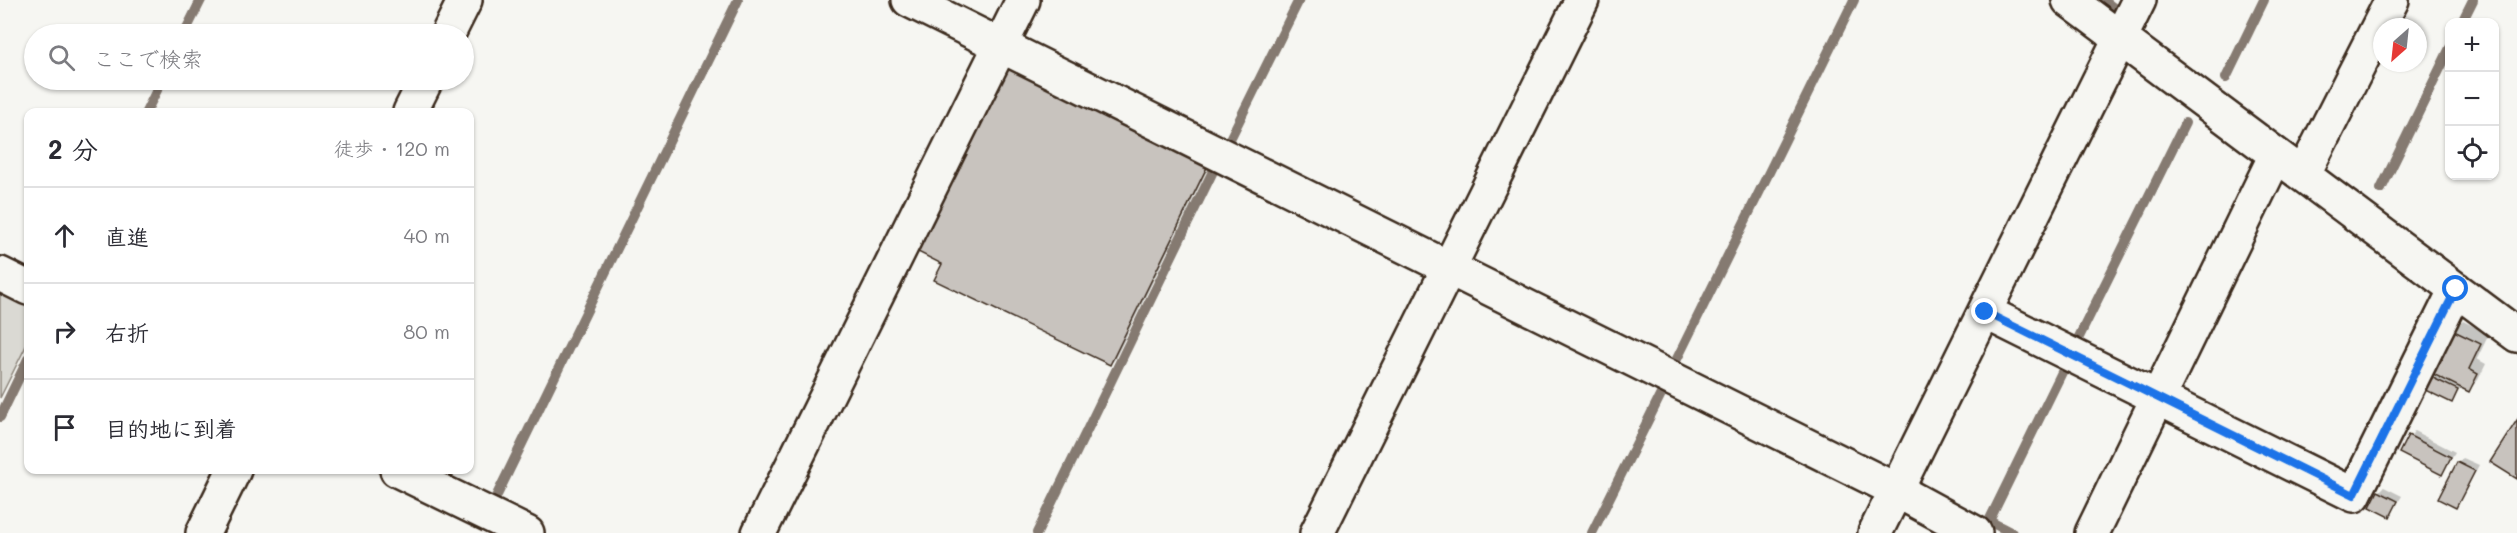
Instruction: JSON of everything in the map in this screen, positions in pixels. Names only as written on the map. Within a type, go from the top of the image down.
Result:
[{"type":"street","points":[[453,24],[465,0]]},
{"type":"street","points":[[909,0],[1896,490],[1975,533]]},
{"type":"street","points":[[759,533],[1023,0]]},
{"type":"street","points":[[1317,533],[1582,0]]},
{"type":"street","points":[[2069,0],[2517,335]]},
{"type":"street","points":[[1875,533],[2139,0]]},
{"type":"street","points":[[2303,175],[2391,0]]},
{"type":"street","points":[[412,108],[421,90]]},
{"type":"street","points":[[2092,533],[2276,155]]},
{"type":"street","points":[[0,274],[24,286]]},
{"type":"street","points":[[1985,312],[2354,495],[2456,289]]},
{"type":"street","points":[[203,533],[232,474]]},
{"type":"street","points":[[405,474],[527,533]]},
{"type":"shaded area","points":[[0,286],[24,299],[24,350],[0,398]]},
{"type":"building","points":[[1008,67],[1208,165],[1110,365],[934,280],[942,264],[918,252]]},
{"type":"building","points":[[2452,330],[2481,344],[2469,369],[2478,374],[2469,392],[2431,373]]},
{"type":"building","points":[[2431,377],[2458,390],[2452,403],[2425,390]]},
{"type":"building","points":[[2517,420],[2517,479],[2490,462]]},
{"type":"building","points":[[2408,435],[2451,457],[2442,475],[2399,453]]},
{"type":"building","points":[[2457,462],[2475,471],[2456,508],[2438,499]]},
{"type":"building","points":[[2378,491],[2398,501],[2390,517],[2370,507]]},
{"type":"waterway","points":[[189,24],[201,0]]},
{"type":"waterway","points":[[496,497],[738,0]]},
{"type":"waterway","points":[[1226,147],[1299,0]]},
{"type":"waterway","points":[[1672,369],[1854,0]]},
{"type":"waterway","points":[[2103,0],[2123,15]]},
{"type":"waterway","points":[[2226,78],[2264,0]]},
{"type":"waterway","points":[[2464,18],[2473,0]]},
{"type":"waterway","points":[[2381,189],[2445,58]]},
{"type":"waterway","points":[[148,108],[157,90]]},
{"type":"waterway","points":[[2074,347],[2185,123]]},
{"type":"waterway","points":[[1037,533],[1217,163]]},
{"type":"waterway","points":[[2012,533],[1989,521],[2066,364]]},
{"type":"waterway","points":[[0,417],[24,367]]},
{"type":"waterway","points":[[1592,533],[1665,386]]},
{"type":"route","points":[[1985,312],[2354,495],[2456,289]]}]
